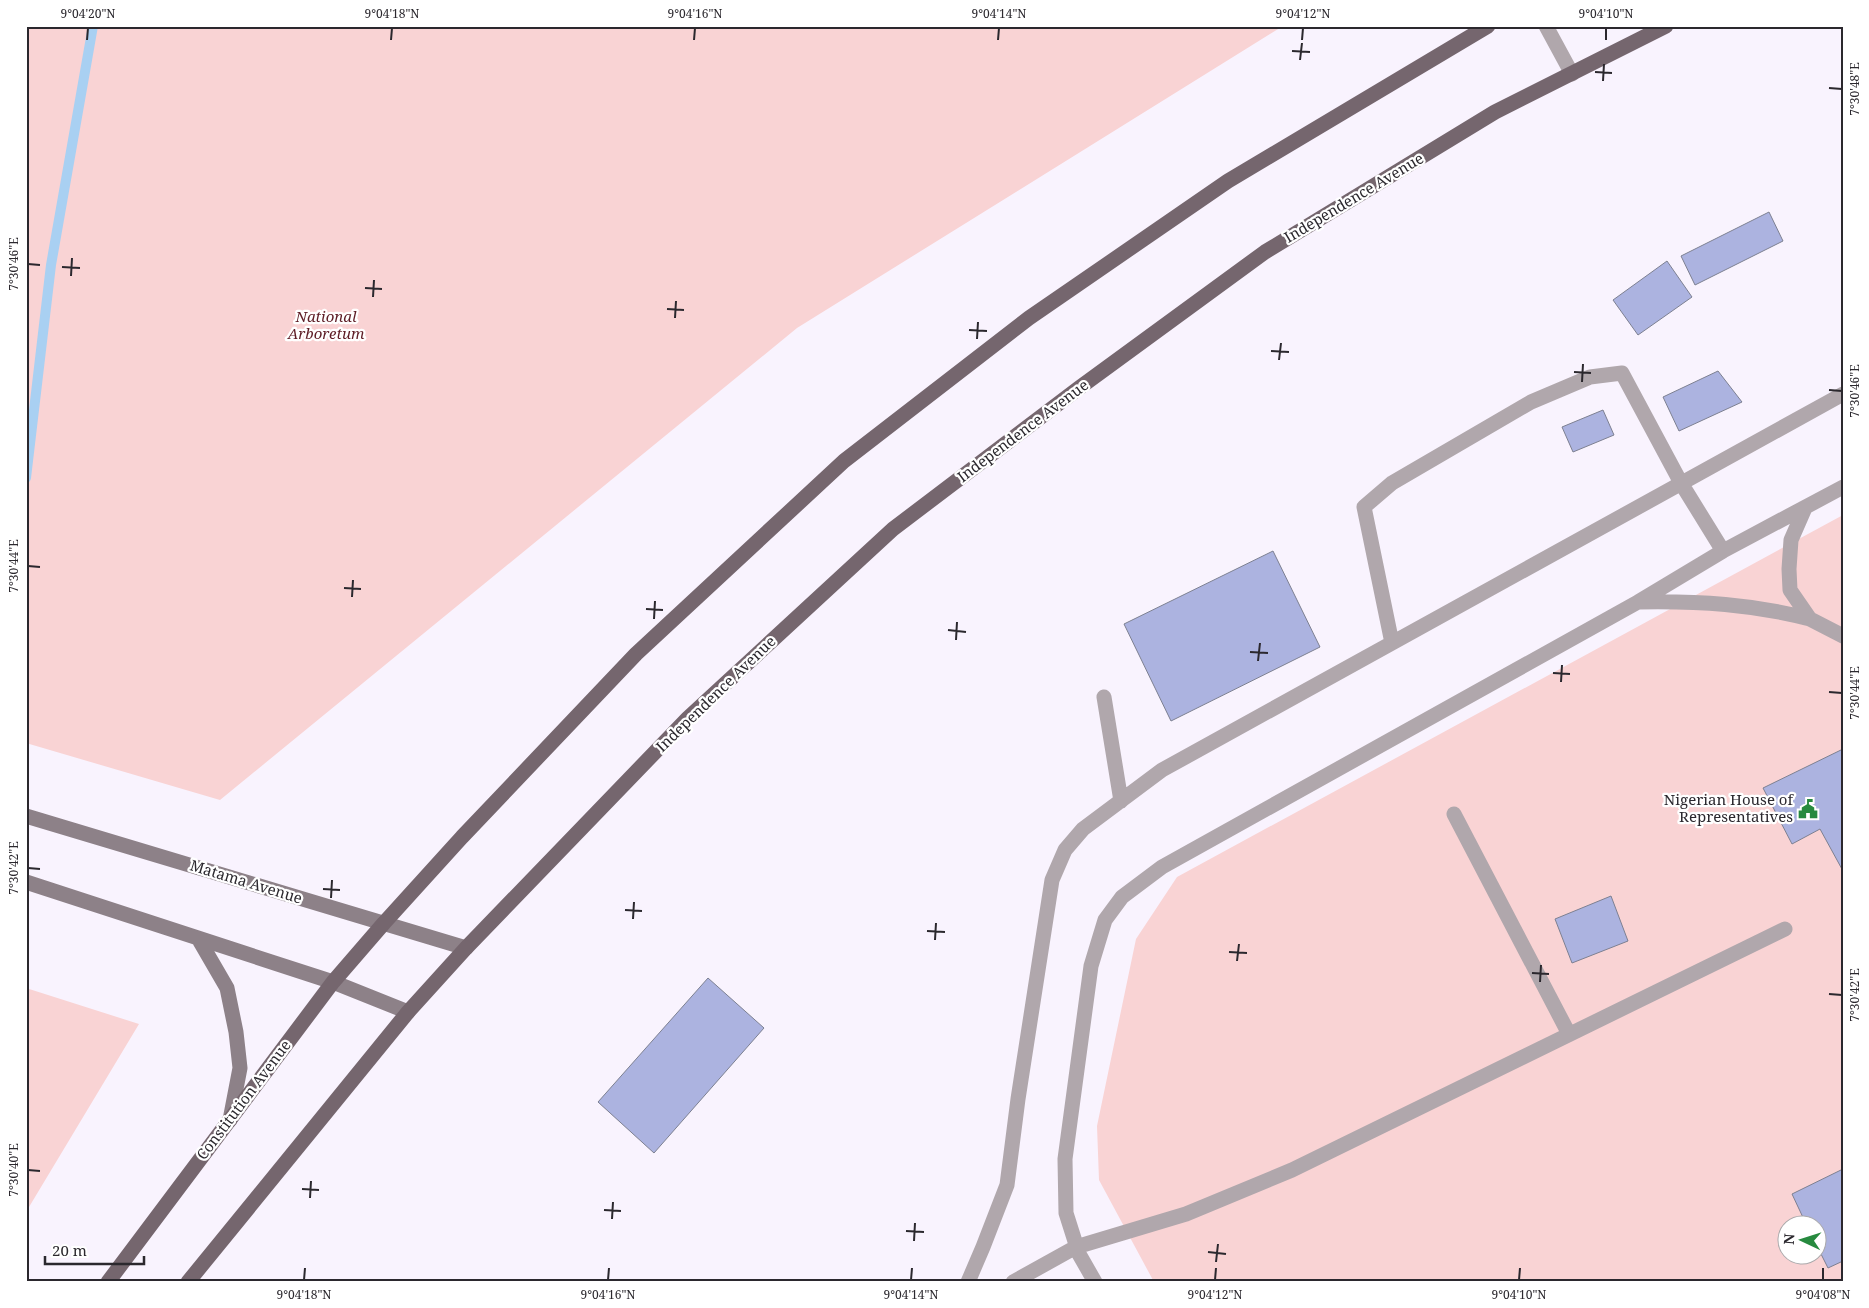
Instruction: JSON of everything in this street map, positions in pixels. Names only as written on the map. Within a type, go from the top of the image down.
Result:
[{"type":"main road","points":[[384,922],[636,654],[844,461],[1029,318],[1228,181],[1488,26]]},
{"type":"main road","name":"Independence Avenue","points":[[466,948],[688,718],[893,529],[1079,388],[1265,252],[1495,112],[1666,26]]},
{"type":"main road","name":"Matama Avenue","points":[[26,816],[466,948]]},
{"type":"main road","points":[[26,882],[333,982],[408,1012]]},
{"type":"main road","name":"Constitution Avenue","points":[[108,1282],[333,982],[384,922]]},
{"type":"main road","points":[[198,938],[227,988],[236,1032],[240,1068],[230,1120]]},
{"type":"main road","points":[[188,1282],[408,1012],[466,948]]},
{"type":"street","points":[[1546,26],[1572,74]]},
{"type":"street","points":[[1392,642],[1364,507],[1392,483],[1531,402],[1590,377],[1622,373],[1682,483],[1723,551]]},
{"type":"street","points":[[968,1282],[1007,1184],[1018,1099],[1052,880],[1065,850],[1083,829],[1162,770],[1843,394]]},
{"type":"street","points":[[1095,1282],[1076,1247],[1066,1213],[1065,1159],[1091,966],[1105,920],[1122,897],[1162,867],[1638,602],[1723,551],[1842,488]]},
{"type":"street","points":[[1805,508],[1791,540],[1789,569],[1790,590],[1810,618]]},
{"type":"street","points":[[1638,602],[1732,604],[1775,610],[1810,618],[1843,636]]},
{"type":"street","points":[[1104,697],[1121,801]]},
{"type":"street","points":[[1454,814],[1568,1034]]},
{"type":"street","points":[[1012,1282],[1076,1247],[1186,1214],[1292,1170],[1785,929]]},
{"type":"green space","name":"National Arboretum","points":[[26,26],[1283,26],[797,328],[220,800],[26,743]]},
{"type":"green space","points":[[1843,515],[1843,1282],[1154,1282],[1099,1180],[1097,1126],[1136,939],[1177,877]]},
{"type":"green space","points":[[26,988],[139,1024],[26,1212]]},
{"type":"building","points":[[1769,212],[1783,241],[1695,285],[1681,256]]},
{"type":"building","points":[[1667,261],[1692,297],[1638,335],[1613,300]]},
{"type":"building","points":[[1718,371],[1742,402],[1679,431],[1663,397]]},
{"type":"building","points":[[1603,410],[1614,435],[1573,452],[1562,427]]},
{"type":"building","points":[[1273,551],[1320,647],[1171,721],[1124,624]]},
{"type":"building","name":"Nigerian House of Representatives","points":[[1843,749],[1843,871],[1820,829],[1792,844],[1763,788]]},
{"type":"building","points":[[1611,896],[1628,941],[1572,963],[1555,919]]},
{"type":"building","points":[[708,978],[764,1028],[654,1153],[598,1102]]},
{"type":"building","points":[[1843,1169],[1843,1261],[1828,1268],[1826,1264],[1826,1216],[1802,1216],[1792,1194]]},
{"type":"waterway","points":[[26,478],[51,265],[93,26]]},
{"type":"place","name":"Nigerian House of Representatives","points":[[1808,809]]}]
